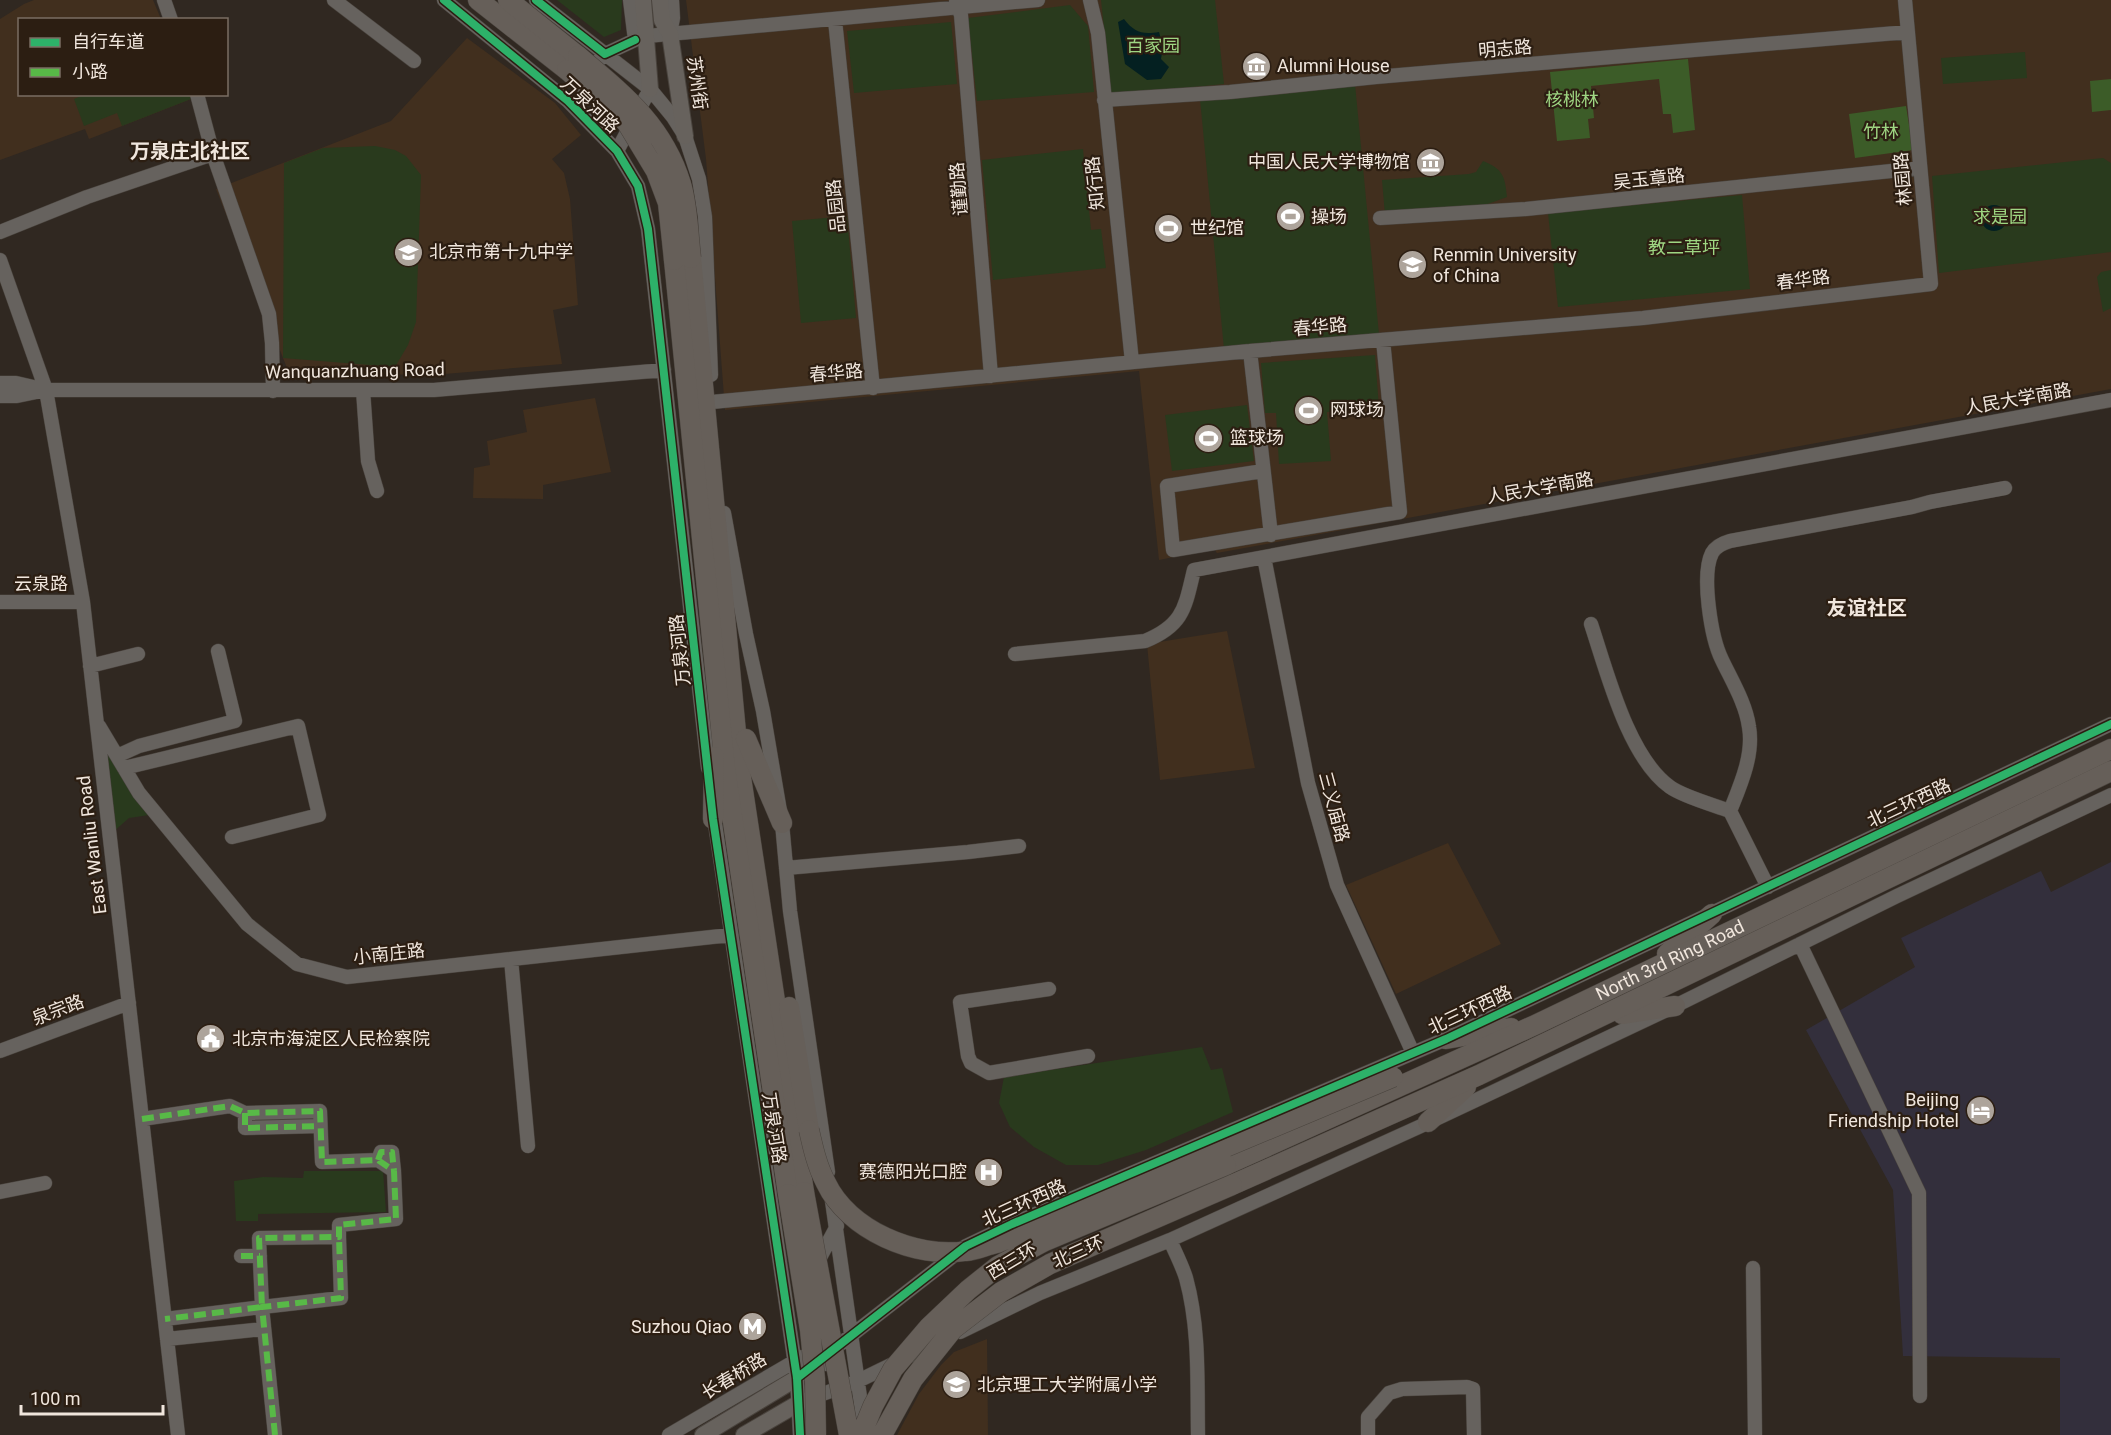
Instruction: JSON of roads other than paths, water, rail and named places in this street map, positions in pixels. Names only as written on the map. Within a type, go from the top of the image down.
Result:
[{"type":"highway","points":[[478,0],[572,63]]},
{"type":"highway","points":[[508,0],[572,63]]},
{"type":"highway","name":"万泉河路","points":[[572,63],[636,106],[664,145],[673,162],[683,194],[682,259],[722,663],[727,779],[796,1193]]},
{"type":"highway","points":[[722,663],[746,739],[782,824]]},
{"type":"highway","points":[[713,819],[722,663]]},
{"type":"highway","points":[[746,739],[809,1130],[816,1160],[826,1185],[841,1204],[859,1222],[882,1237],[909,1247],[938,1251],[966,1252],[997,1243],[1393,1077],[1468,1056]]},
{"type":"highway","name":"North 3rd Ring Road","points":[[1226,1165],[1535,1025],[2111,749]]},
{"type":"highway","name":"North 3rd Ring Road","points":[[1232,1185],[1479,1075],[2111,771]]},
{"type":"highway","points":[[1649,969],[1712,914]]},
{"type":"highway","points":[[1599,1018],[1675,1006]]},
{"type":"highway","points":[[1446,1039],[1535,1025]]},
{"type":"highway","points":[[1428,1122],[1479,1075]]},
{"type":"highway","name":"西三环","points":[[860,1435],[893,1369],[929,1327],[968,1290],[998,1266],[1045,1241],[1226,1165]]},
{"type":"highway","name":"北三环","points":[[882,1435],[913,1379],[953,1329],[1001,1292],[1050,1264],[1232,1185]]},
{"type":"highway","points":[[796,1193],[815,1379],[816,1435]]},
{"type":"highway","points":[[796,1193],[849,1435]]},
{"type":"main road","points":[[643,0],[641,38],[650,89]]},
{"type":"main road","name":"苏州街","points":[[660,0],[662,20],[670,34],[685,136]]},
{"type":"main road","points":[[703,1435],[797,1378]]},
{"type":"main road","points":[[744,1435],[799,1408]]},
{"type":"main road","points":[[764,1435],[799,1408]]},
{"type":"street","points":[[164,0],[170,18]]},
{"type":"street","points":[[334,0],[414,61]]},
{"type":"street","name":"万泉河路","points":[[444,0],[568,101],[617,151],[638,186],[648,229],[713,819],[797,1378],[800,1435]]},
{"type":"street","points":[[536,0],[650,89],[685,136],[699,180],[705,217],[712,402],[722,503],[763,711],[782,824],[789,911],[866,1435]]},
{"type":"street","points":[[630,0],[641,38]]},
{"type":"street","name":"苏州街","points":[[670,34],[673,18],[672,0]]},
{"type":"street","points":[[568,101],[604,54],[641,38],[835,20],[957,4],[1038,0]]},
{"type":"street","name":"知行路","points":[[1090,0],[1098,33],[1132,362]]},
{"type":"street","name":"林园路","points":[[1905,0],[1930,284]]},
{"type":"street","name":"谨勤路","points":[[957,4],[961,15],[991,376]]},
{"type":"street","name":"品园路","points":[[835,20],[873,388]]},
{"type":"street","name":"明志路","points":[[1104,100],[1230,92],[1376,77],[1908,32]]},
{"type":"street","points":[[617,151],[650,89]]},
{"type":"street","points":[[198,96],[213,154],[269,314],[273,391]]},
{"type":"street","points":[[617,151],[685,136]]},
{"type":"street","points":[[0,232],[87,197],[213,154]]},
{"type":"street","points":[[638,186],[694,160]]},
{"type":"street","name":"吴玉章路","points":[[1380,218],[1526,210],[1920,168]]},
{"type":"street","name":"East Wanliu Road","points":[[0,260],[46,390],[83,602],[178,1435]]},
{"type":"street","name":"春华路","points":[[712,402],[1250,351],[1643,318],[1930,284]]},
{"type":"street","points":[[1263,471],[1167,486],[1173,550],[1401,512],[1383,340]]},
{"type":"street","points":[[1250,351],[1271,535]]},
{"type":"street","name":"Wanquanzhuang Road","points":[[0,396],[16,396],[46,390],[434,390],[664,370]]},
{"type":"street","name":"Wanquanzhuang Road","points":[[0,383],[16,383],[46,390]]},
{"type":"street","points":[[363,390],[368,461],[377,491]]},
{"type":"street","name":"人民大学南路","points":[[1015,654],[1145,641],[1163,634],[1184,611],[1194,570],[2111,400]]},
{"type":"street","points":[[1730,811],[1746,769],[1750,730],[1748,718],[1721,659],[1715,635],[1707,593],[1707,567],[1713,551],[1721,544],[1730,541],[2005,488]]},
{"type":"street","name":"三义庙路","points":[[1264,557],[1308,783],[1337,885],[1413,1053]]},
{"type":"street","name":"云泉路","points":[[0,602],[83,602]]},
{"type":"street","points":[[1591,624],[1617,705],[1638,748],[1654,772],[1671,788],[1730,811],[1768,887]]},
{"type":"street","points":[[120,762],[139,746],[235,721],[218,651]]},
{"type":"street","points":[[90,666],[138,654]]},
{"type":"street","name":"小南庄路","points":[[96,722],[139,794],[247,924],[297,964],[347,976],[730,935]]},
{"type":"street","name":"北三环西路","points":[[823,1353],[851,1337],[966,1246],[1012,1224],[1446,1039],[2111,724]]},
{"type":"street","points":[[120,762],[298,726],[319,815],[231,837]]},
{"type":"street","points":[[799,1408],[1040,1293],[1170,1240],[1428,1122],[1675,1006],[2111,795]]},
{"type":"street","points":[[786,868],[1019,846]]},
{"type":"street","points":[[1800,944],[1919,1193],[1920,1396]]},
{"type":"street","points":[[511,959],[528,1146]]},
{"type":"street","points":[[1049,989],[960,1002],[971,1063],[989,1073],[1088,1056]]},
{"type":"street","name":"泉宗路","points":[[0,1051],[129,1003]]},
{"type":"street","points":[[142,1119],[230,1106],[245,1113],[320,1111],[322,1162],[378,1160],[394,1171],[396,1219],[339,1225],[341,1298],[165,1319]]},
{"type":"street","points":[[828,1174],[846,1200],[869,1220],[898,1235],[923,1242],[966,1246]]},
{"type":"street","points":[[0,1192],[45,1183]]},
{"type":"street","points":[[1012,1224],[1040,1293]]},
{"type":"street","points":[[837,1226],[810,1273],[823,1353],[833,1393],[860,1435]]},
{"type":"street","points":[[275,1435],[262,1307],[259,1238],[339,1237]]},
{"type":"street","points":[[1170,1240],[1185,1277],[1191,1302],[1196,1345],[1198,1435]]},
{"type":"street","points":[[241,1256],[260,1256]]},
{"type":"street","points":[[780,1262],[795,1270],[810,1273]]},
{"type":"street","points":[[1753,1268],[1755,1435]]},
{"type":"street","points":[[167,1339],[264,1329]]},
{"type":"street","points":[[797,1378],[823,1353]]},
{"type":"street","name":"长春桥路","points":[[669,1435],[794,1360],[823,1353]]},
{"type":"street","points":[[866,1435],[871,1407],[881,1385],[910,1356]]},
{"type":"street","points":[[1368,1435],[1368,1417],[1389,1393],[1402,1389],[1467,1387],[1473,1389],[1474,1435]]},
{"type":"water","points":[[1124,19],[1139,32],[1159,32],[1163,47],[1161,59],[1169,67],[1161,79],[1147,80],[1125,64],[1118,22]]},
{"type":"water","points":[[1994,205],[2003,209],[2007,218],[2003,227],[1994,231],[1985,227],[1981,218],[1985,209]]},
{"type":"place","name":"Alumni House","points":[[1256,66]]},
{"type":"place","name":"中国人民大学博物馆","points":[[1431,162]]},
{"type":"place","name":"操场","points":[[1290,217]]},
{"type":"place","name":"世纪馆","points":[[1169,228]]},
{"type":"place","name":"北京市第十九中学","points":[[408,252]]},
{"type":"place","name":"Renmin University of China","points":[[1412,265]]},
{"type":"place","name":"网球场","points":[[1309,410]]},
{"type":"place","name":"篮球场","points":[[1209,438]]},
{"type":"place","name":"北京市海淀区人民检察院","points":[[211,1039]]},
{"type":"place","name":"Beijing Friendship Hotel","points":[[1980,1110]]},
{"type":"place","name":"赛德阳光口腔","points":[[988,1172]]},
{"type":"place","name":"Suzhou Qiao","points":[[753,1327]]},
{"type":"place","name":"北京理工大学附属小学","points":[[956,1385]]},
{"type":"district","name":"万泉庄北社区","points":[[190,151]]},
{"type":"district","name":"友谊社区","points":[[1867,608]]},
{"type":"park label","name":"百家园","points":[[1153,46]]},
{"type":"park label","name":"核桃林","points":[[1572,100]]},
{"type":"park label","name":"竹林","points":[[1881,132]]},
{"type":"park label","name":"求是园","points":[[2000,217]]},
{"type":"park label","name":"教二草坪","points":[[1684,248]]}]
